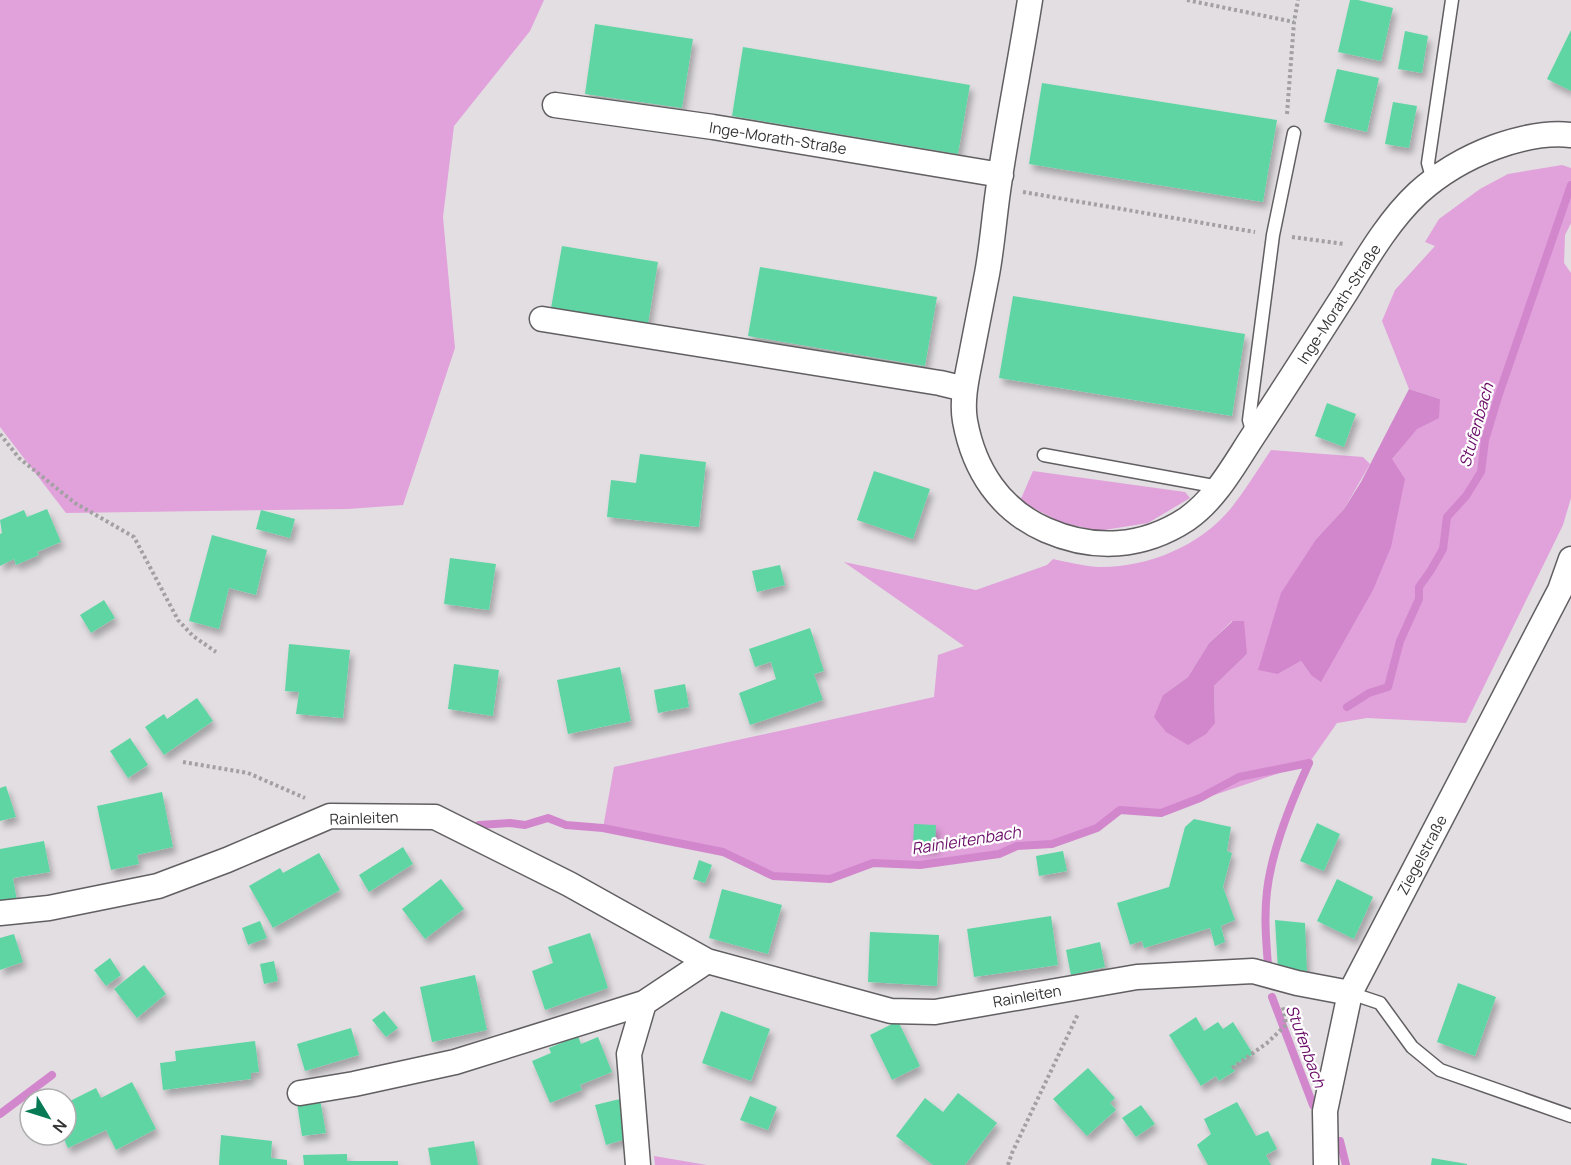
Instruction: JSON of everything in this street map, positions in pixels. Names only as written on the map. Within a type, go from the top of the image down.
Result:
[{"type":"street","name":"Inge-Morath-Straße","points":[[1030,0],[1000,181],[988,270],[965,389],[965,419],[977,463],[986,479],[1015,512],[1030,523],[1054,534],[1087,544],[1117,544],[1165,532],[1190,517],[1219,487],[1285,390],[1371,252],[1418,193],[1454,166],[1482,151],[1516,140],[1553,133],[1571,135]]},
{"type":"street","name":"Inge-Morath-Straße","points":[[555,105],[713,127],[1000,181]]},
{"type":"street","points":[[542,320],[940,383],[965,389]]},
{"type":"street","name":"Ziegelstraße","points":[[1326,1165],[1325,1111],[1350,993],[1560,590],[1571,559]]},
{"type":"street","name":"Rainleiten","points":[[0,913],[49,908],[158,886],[227,860],[330,816],[435,817],[569,885],[707,961],[891,1011],[935,1012],[1137,977],[1253,971],[1297,983],[1350,993]]},
{"type":"street","points":[[300,1093],[354,1084],[454,1062],[644,1004],[707,961]]},
{"type":"street","points":[[638,1165],[628,1054],[644,1004]]},
{"type":"lane","points":[[1433,181],[1428,163],[1452,0]]},
{"type":"lane","points":[[1254,435],[1249,420],[1273,235],[1294,133]]},
{"type":"lane","points":[[1044,455],[1219,487]]},
{"type":"lane","points":[[1350,993],[1380,1003],[1412,1047],[1440,1070],[1571,1116]]},
{"type":"path","points":[[1187,0],[1294,22]]},
{"type":"path","points":[[1294,133],[1286,125],[1294,22],[1298,0]]},
{"type":"path","points":[[1000,181],[1273,235],[1337,243]]},
{"type":"path","points":[[0,434],[19,458],[75,503],[134,537],[178,620],[193,636],[216,652]]},
{"type":"path","points":[[183,762],[248,773],[306,798]]},
{"type":"path","points":[[1008,1165],[1082,1007],[1089,985]]},
{"type":"path","points":[[1232,1068],[1253,1055],[1286,1025]]},
{"type":"shaded area","points":[[0,0],[544,0],[530,31],[454,126],[443,217],[455,348],[403,505],[348,509],[66,513],[0,427]]},
{"type":"shaded area","points":[[1562,165],[1571,168],[1571,223],[1565,235],[1564,263],[1571,273],[1571,498],[1563,525],[1466,723],[1367,718],[1337,723],[1309,763],[1161,813],[1120,810],[1097,828],[1052,844],[1017,846],[999,854],[920,865],[873,863],[830,879],[773,876],[723,852],[603,828],[614,767],[934,697],[938,655],[964,646],[844,562],[976,590],[1047,565],[1053,559],[1098,567],[1135,564],[1172,552],[1205,533],[1232,507],[1271,450],[1363,457],[1370,464],[1344,509],[1317,538],[1278,674],[1301,661],[1311,675],[1392,459],[1440,399],[1409,389],[1382,321],[1395,290],[1435,246],[1425,242],[1439,219],[1480,189],[1508,174]],"holes":[[[1232,621],[1247,654],[1214,686],[1215,723],[1163,695],[1188,677],[1209,643]]]},
{"type":"shaded area","points":[[1409,389],[1440,399],[1439,418],[1417,429],[1392,459],[1405,479],[1391,547],[1373,590],[1321,682],[1311,675],[1301,661],[1278,674],[1258,670],[1281,593],[1317,538],[1344,509],[1361,482]]},
{"type":"shaded area","points":[[1033,471],[1185,492],[1190,498],[1148,523],[1098,531],[1060,522],[1020,501]]},
{"type":"shaded area","points":[[1233,621],[1244,621],[1247,654],[1214,686],[1215,723],[1206,734],[1188,745],[1166,732],[1154,717],[1163,695],[1188,677],[1209,643]]},
{"type":"shaded area","points":[[654,1156],[707,1165],[655,1165]]},
{"type":"building","points":[[1350,0],[1393,8],[1381,61],[1338,52]]},
{"type":"building","points":[[595,24],[693,39],[682,108],[585,94]]},
{"type":"building","points":[[1571,30],[1571,91],[1547,79]]},
{"type":"building","points":[[1405,31],[1428,36],[1422,73],[1398,69]]},
{"type":"building","points":[[743,47],[970,85],[958,154],[732,116]]},
{"type":"building","points":[[1337,69],[1379,78],[1367,132],[1324,122]]},
{"type":"building","points":[[1042,83],[1277,120],[1263,202],[1029,164]]},
{"type":"building","points":[[1393,102],[1417,106],[1409,148],[1385,144]]},
{"type":"building","points":[[562,246],[658,262],[648,324],[551,308]]},
{"type":"building","points":[[760,267],[937,297],[925,366],[748,336]]},
{"type":"building","points":[[1013,296],[1245,334],[1232,416],[999,378]]},
{"type":"building","points":[[1327,403],[1356,414],[1344,447],[1315,436]]},
{"type":"building","points":[[640,454],[706,462],[699,527],[607,517],[611,480],[636,483]]},
{"type":"building","points":[[874,471],[930,489],[913,539],[857,520]]},
{"type":"building","points":[[47,509],[61,542],[37,552],[39,555],[16,565],[14,559],[0,566],[0,534],[2,533],[0,520],[24,510],[27,517]]},
{"type":"building","points":[[261,510],[295,519],[290,538],[256,529]]},
{"type":"building","points":[[212,535],[267,550],[256,595],[229,588],[219,629],[189,621]]},
{"type":"building","points":[[450,558],[496,564],[489,610],[444,604]]},
{"type":"building","points":[[780,565],[785,585],[757,592],[752,571]]},
{"type":"building","points":[[104,600],[115,618],[91,633],[80,615]]},
{"type":"building","points":[[810,628],[824,671],[814,674],[823,700],[750,725],[739,693],[776,679],[771,662],[755,667],[749,649]]},
{"type":"building","points":[[289,644],[350,650],[343,718],[296,714],[299,692],[285,691]]},
{"type":"building","points":[[454,664],[499,670],[493,716],[448,709]]},
{"type":"building","points":[[620,667],[631,721],[568,734],[557,680]]},
{"type":"building","points":[[685,684],[689,707],[658,713],[654,690]]},
{"type":"building","points":[[197,698],[213,721],[164,755],[145,727],[164,714],[167,719]]},
{"type":"building","points":[[130,738],[148,765],[128,778],[110,751]]},
{"type":"building","points":[[6,786],[16,817],[0,821],[0,788]]},
{"type":"building","points":[[162,792],[173,847],[137,855],[139,864],[111,870],[97,806]]},
{"type":"building","points":[[1194,819],[1231,827],[1227,851],[1232,853],[1223,887],[1235,920],[1221,926],[1225,942],[1215,946],[1210,928],[1144,948],[1142,941],[1130,945],[1117,903],[1169,887],[1185,827]]},
{"type":"building","points":[[1317,823],[1340,834],[1324,871],[1300,861]]},
{"type":"building","points":[[914,824],[936,825],[935,848],[913,847]]},
{"type":"building","points":[[44,841],[50,872],[13,878],[17,901],[0,904],[0,849]]},
{"type":"building","points":[[403,847],[413,864],[369,892],[359,875]]},
{"type":"building","points":[[1063,851],[1067,871],[1039,876],[1036,856]]},
{"type":"building","points":[[319,853],[340,890],[273,928],[249,886],[280,868],[283,873]]},
{"type":"building","points":[[699,860],[712,865],[705,883],[693,879]]},
{"type":"building","points":[[441,879],[464,909],[425,939],[402,909]]},
{"type":"building","points":[[1337,879],[1373,897],[1354,939],[1317,921]]},
{"type":"building","points":[[722,889],[782,905],[768,954],[709,938]]},
{"type":"building","points":[[1051,916],[1058,965],[974,977],[967,929]]},
{"type":"building","points":[[1275,920],[1305,923],[1307,971],[1278,969]]},
{"type":"building","points":[[260,921],[267,938],[248,945],[242,928]]},
{"type":"building","points":[[870,932],[939,935],[937,986],[868,982]]},
{"type":"building","points":[[590,933],[608,988],[545,1010],[532,971],[553,963],[548,947]]},
{"type":"building","points":[[14,934],[23,962],[0,970],[0,938]]},
{"type":"building","points":[[1100,942],[1105,967],[1071,975],[1066,950]]},
{"type":"building","points":[[110,958],[121,975],[106,986],[94,970]]},
{"type":"building","points":[[274,961],[278,981],[264,984],[260,964]]},
{"type":"building","points":[[144,965],[166,994],[137,1018],[114,989]]},
{"type":"building","points":[[475,975],[487,1030],[432,1042],[420,987]]},
{"type":"building","points":[[1458,983],[1496,997],[1475,1056],[1437,1042]]},
{"type":"building","points":[[384,1011],[398,1028],[386,1037],[372,1020]]},
{"type":"building","points":[[721,1011],[770,1029],[751,1081],[702,1063]]},
{"type":"building","points":[[1196,1017],[1204,1031],[1218,1022],[1223,1029],[1233,1022],[1253,1054],[1232,1067],[1235,1071],[1219,1081],[1216,1076],[1201,1086],[1169,1035]]},
{"type":"building","points":[[898,1021],[920,1066],[892,1080],[870,1035]]},
{"type":"building","points":[[351,1028],[359,1055],[305,1071],[297,1044]]},
{"type":"building","points":[[578,1036],[581,1044],[598,1037],[612,1072],[580,1085],[582,1090],[550,1103],[532,1061],[551,1053],[549,1048]]},
{"type":"building","points":[[255,1041],[259,1072],[251,1073],[251,1079],[163,1090],[160,1063],[176,1061],[175,1051]]},
{"type":"building","points":[[1088,1068],[1115,1098],[1110,1103],[1116,1110],[1087,1136],[1053,1099]]},
{"type":"building","points":[[132,1082],[156,1129],[116,1150],[106,1130],[78,1143],[78,1097],[96,1088],[101,1098]]},
{"type":"building","points":[[958,1093],[997,1123],[965,1165],[933,1165],[896,1136],[925,1098],[943,1112]]},
{"type":"building","points":[[750,1096],[777,1107],[768,1130],[740,1120]]},
{"type":"building","points":[[320,1099],[326,1133],[302,1136],[297,1103]]},
{"type":"building","points":[[620,1099],[630,1138],[606,1145],[595,1105]]},
{"type":"building","points":[[1237,1102],[1256,1136],[1268,1131],[1277,1149],[1266,1155],[1271,1165],[1208,1165],[1197,1145],[1211,1134],[1204,1119]]},
{"type":"building","points":[[1141,1105],[1155,1124],[1136,1137],[1122,1118]]},
{"type":"building","points":[[221,1135],[272,1141],[271,1158],[287,1160],[287,1165],[219,1165]]},
{"type":"building","points":[[474,1141],[478,1165],[431,1165],[428,1148]]},
{"type":"building","points":[[347,1154],[347,1161],[398,1161],[398,1165],[304,1165],[303,1155]]},
{"type":"building","points":[[1432,1158],[1467,1164],[1467,1165],[1431,1165]]},
{"type":"waterway","name":"Stufenbach","points":[[1347,707],[1369,693],[1388,687],[1400,641],[1419,599],[1419,587],[1443,549],[1447,517],[1466,496],[1481,472],[1485,440],[1498,397],[1571,185]]},
{"type":"waterway","name":"Rainleitenbach","points":[[479,825],[510,823],[525,825],[548,818],[566,825],[603,828],[723,852],[773,876],[830,879],[873,863],[920,865],[999,854],[1017,846],[1052,844],[1097,828],[1120,810],[1161,813],[1200,798],[1239,777],[1309,763]]},
{"type":"waterway","name":"Stufenbach","points":[[1268,965],[1266,910],[1273,858],[1283,826],[1309,763]]},
{"type":"waterway","name":"Stufenbach","points":[[1272,997],[1313,1105]]},
{"type":"waterway","name":"Rainleitenbach","points":[[0,1114],[52,1075]]},
{"type":"waterway","name":"Stufenbach","points":[[1340,1141],[1346,1165]]}]
